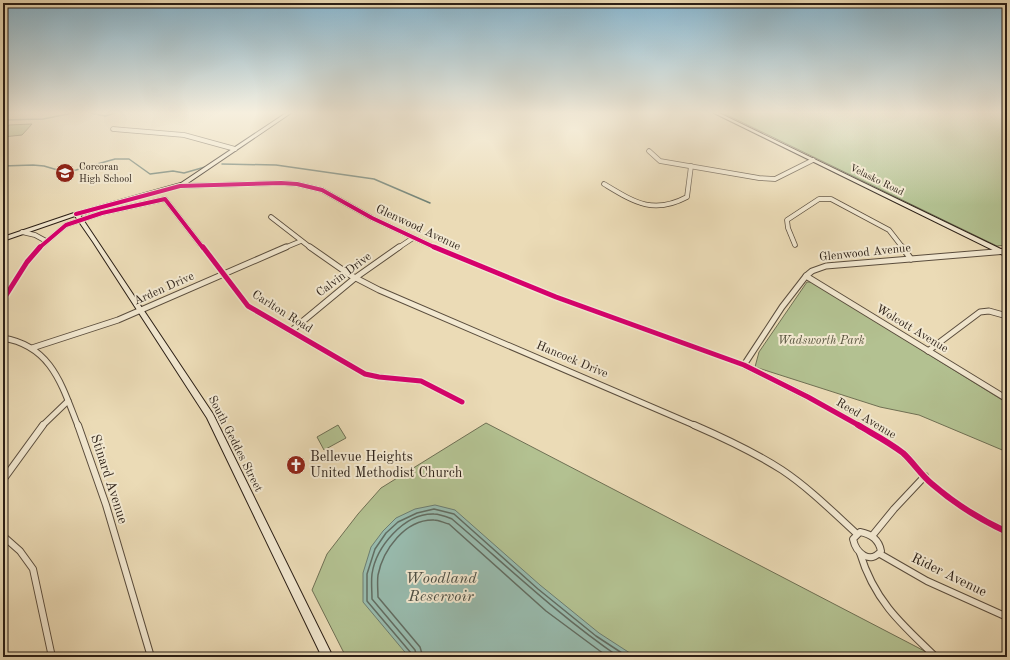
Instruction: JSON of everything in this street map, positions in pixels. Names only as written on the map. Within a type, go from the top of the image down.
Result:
[{"type":"street","points":[[216,144],[235,149]]},
{"type":"street","points":[[180,186],[243,144]]},
{"type":"street","name":"Velasko Road","points":[[780,144],[1005,253]]},
{"type":"street","points":[[649,151],[660,161],[759,178],[775,179],[813,160]]},
{"type":"street","points":[[604,184],[636,203],[650,207],[665,207],[678,204],[687,197],[691,166]]},
{"type":"street","name":"Glenwood Avenue","points":[[3,239],[22,232],[78,217],[180,186],[281,183],[310,186],[331,193],[372,218],[413,238],[556,297],[744,365],[782,307],[806,276],[812,271],[826,266],[1005,253]]},
{"type":"street","points":[[795,245],[788,228],[787,220],[819,199],[824,198],[833,200],[889,230],[911,259]]},
{"type":"street","name":"Carlton Road","points":[[78,217],[166,200],[248,306],[365,374],[372,377],[404,378],[421,381],[462,402]]},
{"type":"street","points":[[3,300],[27,262],[46,241],[78,217]]},
{"type":"street","name":"South Geddes Street","points":[[78,217],[189,384],[219,432],[328,657]]},
{"type":"street","name":"Hancock Drive","points":[[271,217],[331,263],[355,278],[379,290],[714,434],[760,456],[783,471],[830,509],[857,534]]},
{"type":"street","points":[[22,232],[35,235],[46,241]]},
{"type":"street","name":"Calvin Drive","points":[[291,331],[355,278],[413,238]]},
{"type":"street","name":"Arden Drive","points":[[32,348],[90,330],[301,241]]},
{"type":"street","name":"Wolcott Avenue","points":[[806,276],[1007,399]]},
{"type":"street","points":[[928,351],[980,312],[994,312],[1007,316]]},
{"type":"street","name":"Stinard Avenue","points":[[3,338],[22,342],[40,354],[49,365],[68,400],[82,434],[103,496],[151,657]]},
{"type":"street","name":"Reed Avenue","points":[[744,365],[808,397],[886,441],[903,453],[925,476],[962,506],[989,524],[1007,532]]},
{"type":"street","points":[[3,480],[45,422],[68,400]]},
{"type":"street","points":[[872,536],[894,509],[925,476]]},
{"type":"street","points":[[860,553],[874,558],[880,554],[880,547],[872,536],[864,532],[857,534],[853,539],[860,553],[872,586],[884,606],[936,657]]},
{"type":"street","points":[[3,536],[20,551],[33,569],[52,657]]},
{"type":"street","name":"Rider Avenue","points":[[880,554],[927,581],[1007,617]]},
{"type":"green space","points":[[786,144],[1007,144],[1007,245],[997,246]]},
{"type":"green space","name":"Wadsworth Park","points":[[807,282],[812,282],[1007,403],[1007,452],[919,415],[880,407],[755,367],[759,352]]},
{"type":"green space","points":[[486,423],[936,657],[346,657],[312,590],[327,554],[358,514],[381,488]]},
{"type":"green space","points":[[338,425],[346,438],[324,450],[317,437]]},
{"type":"water","name":"Woodland Reservoir","points":[[435,505],[455,510],[540,585],[599,633],[636,657],[409,657],[363,602],[363,573],[371,547],[383,531],[396,518],[415,509]]},
{"type":"waterway","points":[[3,166],[33,165],[44,166],[61,171],[76,170],[115,159],[129,159],[150,174],[173,171],[184,173],[205,167]]},
{"type":"waterway","points":[[222,164],[276,165],[374,179],[430,203]]},
{"type":"cycle path","points":[[76,214],[180,186],[281,183],[297,184],[322,190],[372,218],[446,253],[556,297],[744,365],[808,397],[886,441],[903,453],[932,484],[989,524],[1007,532]]},
{"type":"cycle path","points":[[3,300],[27,262],[46,241],[66,225],[102,213],[165,199],[248,306],[365,374],[379,377],[421,381],[462,402]]},
{"type":"place","name":"Corcoran High School","points":[[65,173]]},
{"type":"place","name":"Bellevue Heights United Methodist Church","points":[[296,465]]}]
